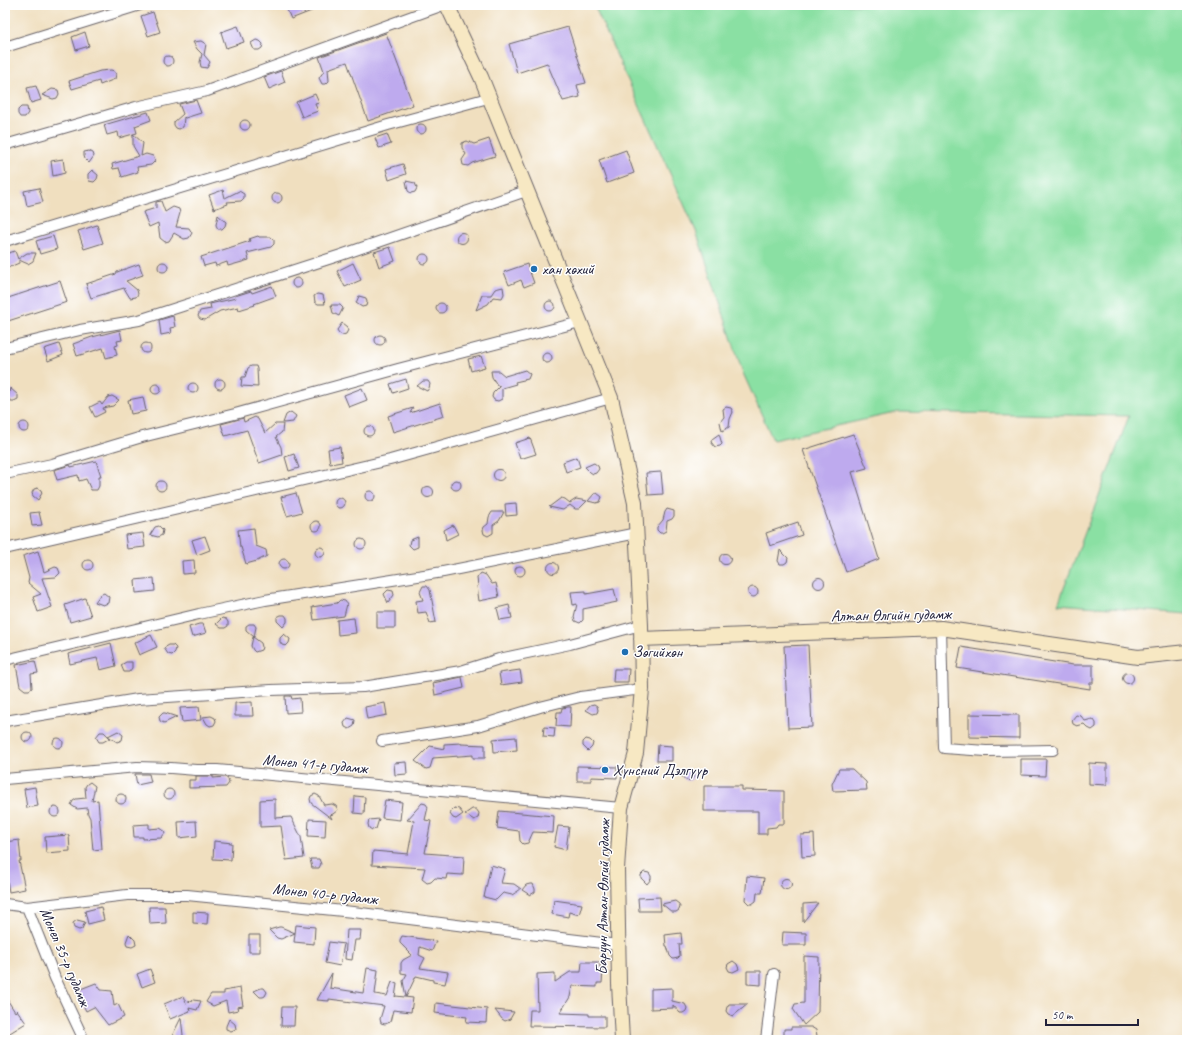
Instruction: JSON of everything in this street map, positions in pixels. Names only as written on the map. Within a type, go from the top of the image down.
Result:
[{"type":"main road","name":"Баруун Алтан-Өлгий гудамж","points":[[447,5],[481,77],[488,98],[611,398],[635,503],[642,689],[636,753],[621,808],[617,869],[618,945],[622,1040]]},
{"type":"main road","name":"Алтан Өлгийн гудамж","points":[[641,632],[941,628],[1138,657],[1187,652]]},
{"type":"street","points":[[5,48],[140,5]]},
{"type":"street","points":[[5,145],[136,107],[207,91],[443,5]]},
{"type":"street","points":[[5,242],[388,125],[488,98]]},
{"type":"street","points":[[5,348],[80,330],[139,320],[333,257],[526,191]]},
{"type":"street","points":[[5,474],[52,464],[142,437],[235,414],[398,369],[580,322]]},
{"type":"street","points":[[5,549],[390,460],[611,398]]},
{"type":"street","points":[[5,660],[264,600],[443,572],[636,533]]},
{"type":"street","points":[[941,628],[944,748],[986,750],[1053,750]]},
{"type":"street","points":[[5,721],[138,699],[271,690],[363,687],[461,671],[499,658],[641,632]]},
{"type":"street","points":[[382,741],[478,726],[540,707],[580,697],[642,689]]},
{"type":"street","name":"Монел 41-р гудамж","points":[[5,779],[137,767],[217,770],[621,808]]},
{"type":"street","name":"Монел 40-р гудамж","points":[[27,907],[127,895],[187,895],[353,912],[618,945]]},
{"type":"street","name":"Монел 35-р гудамж","points":[[5,904],[27,907],[56,978],[84,1040]]},
{"type":"street","points":[[766,1040],[774,974]]},
{"type":"green space","points":[[594,5],[1187,5],[1187,614],[1058,604],[1129,416],[899,412],[773,440],[743,373],[696,231]]},
{"type":"building","points":[[285,5],[323,5],[324,6],[291,19]]},
{"type":"building","points":[[153,12],[160,32],[148,36],[141,16]]},
{"type":"building","points":[[238,26],[244,42],[226,48],[221,32]]},
{"type":"building","points":[[568,27],[586,83],[577,85],[580,97],[563,101],[547,63],[517,73],[509,44]]},
{"type":"building","points":[[85,32],[89,46],[76,50],[72,37]]},
{"type":"building","points":[[386,33],[413,105],[368,121],[347,62],[328,69],[329,81],[326,84],[322,84],[319,78],[324,71],[319,57]]},
{"type":"building","points":[[256,40],[263,44],[262,48],[259,50],[254,50],[251,43]]},
{"type":"building","points":[[201,41],[206,44],[204,55],[210,62],[207,68],[201,67],[200,62],[202,54],[193,42]]},
{"type":"building","points":[[166,56],[170,56],[172,57],[172,65],[166,66],[163,63],[163,59]]},
{"type":"building","points":[[111,70],[116,74],[115,79],[100,85],[99,81],[72,89],[69,81],[100,71]]},
{"type":"building","points":[[281,71],[285,82],[269,89],[264,77]]},
{"type":"building","points":[[36,86],[41,100],[31,103],[27,88]]},
{"type":"building","points":[[52,89],[58,90],[59,94],[57,98],[53,99],[42,95]]},
{"type":"building","points":[[315,94],[319,103],[315,104],[318,111],[302,117],[296,102]]},
{"type":"building","points":[[196,100],[201,113],[185,118],[184,117],[183,127],[179,129],[176,128],[174,122],[183,114],[179,104]]},
{"type":"building","points":[[21,107],[27,107],[28,113],[25,117],[20,117],[18,114],[18,110]]},
{"type":"building","points":[[148,112],[151,120],[135,126],[137,133],[119,138],[118,132],[107,135],[104,125]]},
{"type":"building","points":[[243,120],[247,120],[249,121],[249,129],[243,130],[240,127],[240,123]]},
{"type":"building","points":[[419,124],[423,124],[425,125],[425,133],[419,134],[416,131],[416,127]]},
{"type":"building","points":[[133,134],[143,143],[141,156],[146,154],[153,156],[155,161],[151,165],[137,167],[138,172],[122,177],[119,168],[113,169],[112,164],[139,156],[133,146]]},
{"type":"building","points":[[387,134],[391,144],[379,148],[375,138]]},
{"type":"building","points":[[489,139],[495,156],[472,163],[468,166],[463,165],[462,160],[466,154],[462,148],[462,143],[467,141],[474,144]]},
{"type":"building","points":[[626,150],[634,173],[607,183],[599,160]]},
{"type":"building","points":[[89,151],[93,153],[94,156],[89,163],[85,159],[84,152]]},
{"type":"building","points":[[63,159],[65,173],[53,176],[51,161]]},
{"type":"building","points":[[403,164],[406,174],[389,180],[386,169]]},
{"type":"building","points":[[92,170],[98,175],[94,182],[89,181],[88,178],[88,174]]},
{"type":"building","points":[[406,181],[415,183],[417,188],[415,192],[411,193],[408,191]]},
{"type":"building","points":[[39,188],[43,202],[27,206],[24,191]]},
{"type":"building","points":[[223,190],[225,198],[239,191],[244,194],[244,198],[241,201],[227,202],[228,204],[214,209],[209,195]]},
{"type":"building","points":[[275,193],[279,193],[281,194],[281,202],[275,203],[272,200],[272,196]]},
{"type":"building","points":[[161,201],[165,212],[173,207],[179,209],[180,213],[176,227],[189,228],[192,233],[189,238],[184,239],[174,233],[169,241],[165,242],[160,238],[158,223],[149,227],[143,212],[156,208],[156,202]]},
{"type":"building","points":[[218,215],[226,222],[222,229],[218,229],[216,225]]},
{"type":"building","points":[[97,225],[103,243],[84,249],[78,231]]},
{"type":"building","points":[[460,233],[464,233],[466,234],[466,242],[460,243],[457,240],[457,236]]},
{"type":"building","points":[[53,236],[57,249],[40,254],[36,241]]},
{"type":"building","points":[[258,236],[271,237],[274,240],[274,244],[271,247],[247,253],[249,260],[228,266],[227,262],[216,266],[215,263],[204,266],[201,257],[250,241],[249,239]]},
{"type":"building","points":[[390,247],[395,261],[379,267],[374,252]]},
{"type":"building","points":[[15,251],[18,259],[27,253],[36,253],[33,261],[28,264],[19,260],[19,263],[5,269],[5,254]]},
{"type":"building","points":[[422,254],[426,254],[428,255],[428,263],[422,264],[419,261],[419,257]]},
{"type":"building","points":[[161,262],[165,262],[167,263],[167,271],[161,272],[158,269],[158,265]]},
{"type":"building","points":[[353,263],[361,280],[345,287],[337,271]]},
{"type":"building","points":[[139,264],[143,275],[126,281],[137,290],[138,294],[136,297],[130,298],[124,288],[91,298],[86,284],[116,274],[117,272]]},
{"type":"building","points":[[527,264],[534,283],[524,287],[521,280],[509,285],[504,272]]},
{"type":"building","points":[[295,278],[299,278],[301,279],[301,287],[295,288],[292,285],[292,281]]},
{"type":"building","points":[[60,281],[67,302],[5,322],[5,299]]},
{"type":"building","points":[[272,286],[276,296],[254,304],[255,305],[239,310],[238,307],[220,311],[205,320],[200,319],[198,316],[200,311],[211,309],[210,304],[236,298],[235,296],[251,291],[252,293]]},
{"type":"building","points":[[503,287],[504,294],[502,298],[493,297],[488,304],[476,310],[482,295],[491,295],[495,289]]},
{"type":"building","points":[[317,294],[323,295],[325,304],[318,304],[315,302],[314,296]]},
{"type":"building","points":[[359,296],[366,298],[366,306],[362,307],[356,303]]},
{"type":"building","points":[[548,301],[552,301],[554,302],[554,310],[548,311],[545,308],[545,304]]},
{"type":"building","points":[[439,303],[443,303],[445,304],[445,312],[439,313],[436,310],[436,306]]},
{"type":"building","points":[[331,305],[340,305],[343,308],[339,316],[333,313]]},
{"type":"building","points":[[173,316],[175,327],[170,328],[171,333],[161,335],[159,320]]},
{"type":"building","points":[[342,323],[348,330],[346,334],[342,335],[337,330]]},
{"type":"building","points":[[120,330],[122,340],[117,341],[118,345],[115,346],[117,355],[106,358],[103,348],[77,356],[73,344],[92,337]]},
{"type":"building","points":[[378,335],[382,335],[384,336],[384,344],[378,345],[375,342],[375,338]]},
{"type":"building","points":[[144,343],[148,343],[150,344],[150,352],[144,353],[141,350],[141,346]]},
{"type":"building","points":[[59,344],[63,355],[48,361],[44,349]]},
{"type":"building","points":[[545,353],[549,353],[551,354],[551,362],[545,363],[542,360],[542,356]]},
{"type":"building","points":[[481,356],[485,367],[471,371],[468,359]]},
{"type":"building","points":[[251,366],[256,366],[257,369],[258,387],[241,386],[242,377],[245,377],[248,368]]},
{"type":"building","points":[[525,370],[530,374],[528,379],[515,382],[516,384],[502,388],[502,399],[498,401],[494,400],[492,397],[493,393],[500,386],[497,385],[492,377],[491,371],[499,371],[505,376]]},
{"type":"building","points":[[218,379],[222,379],[224,380],[224,388],[218,389],[215,386],[215,382]]},
{"type":"building","points":[[406,379],[408,388],[393,393],[390,384]]},
{"type":"building","points":[[423,381],[428,381],[430,384],[427,391],[417,386]]},
{"type":"building","points":[[191,383],[195,383],[197,384],[197,392],[191,393],[188,390],[188,386]]},
{"type":"building","points":[[154,384],[158,384],[160,385],[160,393],[154,394],[151,391],[151,387]]},
{"type":"building","points":[[10,388],[18,395],[18,399],[14,401],[11,401],[8,398]]},
{"type":"building","points":[[362,388],[367,400],[349,407],[344,395]]},
{"type":"building","points":[[112,396],[119,400],[113,406],[103,408],[105,412],[95,417],[90,407],[100,402],[102,405],[108,397]]},
{"type":"building","points":[[143,397],[146,411],[131,414],[128,400]]},
{"type":"building","points":[[440,403],[444,416],[393,432],[388,416],[413,408],[410,413]]},
{"type":"building","points":[[726,407],[731,408],[733,412],[729,427],[722,431],[720,422],[724,417],[723,409]]},
{"type":"building","points":[[291,412],[296,416],[293,422],[283,423],[286,415]]},
{"type":"building","points":[[255,417],[258,419],[265,433],[275,424],[283,424],[282,432],[276,437],[281,447],[282,455],[259,463],[247,430],[225,436],[221,424],[243,418],[244,422]]},
{"type":"building","points":[[22,422],[26,422],[28,423],[28,431],[22,432],[19,429],[19,425]]},
{"type":"building","points":[[367,426],[371,426],[373,427],[373,435],[367,436],[364,433],[364,429]]},
{"type":"building","points":[[719,434],[722,444],[715,447],[711,442],[712,439]]},
{"type":"building","points":[[853,434],[867,468],[852,472],[879,559],[846,572],[803,450]]},
{"type":"building","points":[[530,438],[536,454],[520,459],[515,443]]},
{"type":"building","points":[[340,447],[342,462],[330,464],[328,449]]},
{"type":"building","points":[[294,454],[299,468],[289,471],[285,457]]},
{"type":"building","points":[[577,457],[580,467],[566,472],[563,462]]},
{"type":"building","points":[[96,461],[101,476],[99,476],[99,486],[97,490],[91,490],[86,479],[79,481],[78,475],[57,480],[54,470],[70,465],[71,467]]},
{"type":"building","points":[[594,463],[599,469],[593,474],[585,467]]},
{"type":"building","points":[[499,469],[503,471],[505,475],[503,479],[499,481],[495,479],[493,475],[495,471]]},
{"type":"building","points":[[661,472],[663,494],[648,495],[646,473]]},
{"type":"building","points":[[454,480],[458,480],[460,481],[460,489],[454,490],[451,487],[451,483]]},
{"type":"building","points":[[159,481],[163,481],[165,482],[165,490],[159,491],[156,488],[156,484]]},
{"type":"building","points":[[426,487],[430,487],[432,488],[432,496],[426,497],[423,494],[423,490]]},
{"type":"building","points":[[38,488],[42,493],[38,500],[32,493],[34,489]]},
{"type":"building","points":[[368,491],[372,491],[374,492],[374,500],[368,501],[365,498],[365,494]]},
{"type":"building","points":[[296,493],[302,512],[287,516],[281,497]]},
{"type":"building","points":[[597,493],[602,497],[600,502],[596,503],[588,501],[594,494]]},
{"type":"building","points":[[338,498],[342,498],[344,499],[344,507],[338,508],[335,505],[335,501]]},
{"type":"building","points":[[561,498],[570,503],[576,499],[587,501],[579,509],[575,509],[570,505],[563,510],[549,507]]},
{"type":"building","points":[[516,503],[517,515],[506,516],[505,504]]},
{"type":"building","points":[[667,509],[674,511],[674,516],[672,519],[667,521],[666,531],[660,533],[657,530],[657,527],[663,520]]},
{"type":"building","points":[[39,512],[42,525],[32,526],[30,513]]},
{"type":"building","points":[[492,512],[504,512],[499,521],[493,525],[493,533],[488,536],[484,534],[483,530],[488,524],[489,517]]},
{"type":"building","points":[[314,521],[318,521],[320,522],[320,530],[314,531],[311,528],[311,524]]},
{"type":"building","points":[[798,522],[802,535],[770,546],[766,533]]},
{"type":"building","points":[[453,525],[458,534],[446,540],[444,530]]},
{"type":"building","points":[[159,526],[163,530],[162,535],[158,537],[150,535],[155,527]]},
{"type":"building","points":[[254,528],[256,546],[266,550],[267,556],[246,564],[240,547],[238,530]]},
{"type":"building","points":[[143,533],[145,547],[127,549],[125,535]]},
{"type":"building","points":[[205,536],[210,550],[197,555],[192,540]]},
{"type":"building","points":[[418,537],[418,547],[413,549],[409,545],[410,540]]},
{"type":"building","points":[[359,539],[363,539],[365,540],[365,548],[359,549],[356,546],[356,542]]},
{"type":"building","points":[[318,547],[322,547],[324,548],[324,556],[318,557],[315,554],[315,550]]},
{"type":"building","points":[[780,550],[788,558],[787,562],[784,564],[780,564],[778,561]]},
{"type":"building","points":[[38,551],[44,572],[55,567],[58,568],[60,573],[56,577],[42,578],[52,607],[38,612],[33,597],[41,594],[28,583],[29,578],[23,556]]},
{"type":"building","points":[[723,554],[727,554],[729,555],[729,563],[723,564],[720,561],[720,557]]},
{"type":"building","points":[[282,559],[286,559],[288,560],[288,568],[282,569],[279,566],[279,562]]},
{"type":"building","points":[[86,560],[90,560],[92,561],[92,569],[86,570],[83,567],[83,563]]},
{"type":"building","points":[[194,560],[195,573],[183,574],[182,561]]},
{"type":"building","points":[[551,563],[555,563],[557,564],[557,572],[551,573],[548,570],[548,566]]},
{"type":"building","points":[[518,566],[522,566],[524,567],[524,575],[518,576],[515,573],[515,569]]},
{"type":"building","points":[[481,573],[486,575],[492,584],[496,583],[499,597],[479,601],[477,578]]},
{"type":"building","points":[[154,578],[155,591],[136,593],[135,580]]},
{"type":"building","points":[[817,578],[821,578],[823,579],[823,587],[817,588],[814,585],[814,581]]},
{"type":"building","points":[[423,586],[427,586],[430,590],[436,622],[430,623],[426,612],[418,613],[416,601],[423,600],[420,592]]},
{"type":"building","points":[[751,587],[755,587],[757,588],[757,596],[751,597],[748,594],[748,590]]},
{"type":"building","points":[[614,589],[617,602],[583,609],[583,620],[580,623],[575,621],[574,617],[577,604],[573,605],[571,592],[586,591],[586,594]]},
{"type":"building","points":[[388,590],[393,591],[394,595],[388,603],[384,594]]},
{"type":"building","points":[[104,593],[109,597],[108,603],[103,605],[95,602],[100,595]]},
{"type":"building","points":[[85,598],[91,616],[70,622],[65,605]]},
{"type":"building","points":[[340,600],[345,601],[347,604],[344,616],[314,620],[312,607],[337,603]]},
{"type":"building","points":[[509,605],[512,618],[500,620],[497,608]]},
{"type":"building","points":[[377,612],[395,612],[395,628],[377,628]]},
{"type":"building","points":[[285,615],[287,618],[287,622],[283,627],[277,621],[277,617]]},
{"type":"building","points":[[222,618],[226,619],[228,622],[228,626],[225,628],[221,628],[216,624]]},
{"type":"building","points":[[354,618],[356,633],[338,635],[337,620]]},
{"type":"building","points":[[203,624],[206,633],[192,637],[189,627]]},
{"type":"building","points":[[249,624],[254,624],[256,627],[254,637],[246,630],[246,626]]},
{"type":"building","points":[[284,634],[290,639],[286,646],[282,645],[280,642],[280,638]]},
{"type":"building","points":[[151,635],[157,647],[139,655],[134,643]]},
{"type":"building","points":[[253,637],[261,643],[261,650],[255,652],[253,650],[251,646]]},
{"type":"building","points":[[111,643],[116,666],[100,670],[97,658],[70,664],[68,654]]},
{"type":"building","points":[[169,645],[173,645],[176,648],[172,655],[168,654],[164,648]]},
{"type":"building","points":[[808,645],[812,727],[788,728],[784,646]]},
{"type":"building","points":[[961,647],[1073,665],[1093,665],[1093,683],[1090,683],[1090,689],[957,668]]},
{"type":"building","points":[[35,661],[38,673],[31,674],[32,688],[25,690],[20,686],[16,665]]},
{"type":"building","points":[[126,662],[132,662],[132,668],[129,672],[124,672],[121,665]]},
{"type":"building","points":[[614,669],[629,669],[628,682],[613,682]]},
{"type":"building","points":[[520,670],[522,682],[501,685],[499,673]]},
{"type":"building","points":[[1126,673],[1130,673],[1132,674],[1132,682],[1126,683],[1123,680],[1123,676]]},
{"type":"building","points":[[462,677],[464,688],[435,695],[433,683]]},
{"type":"building","points":[[285,696],[291,696],[292,699],[300,698],[301,712],[286,713]]},
{"type":"building","points":[[252,702],[253,716],[235,716],[235,703]]},
{"type":"building","points":[[385,703],[387,715],[367,719],[365,707]]},
{"type":"building","points":[[594,704],[597,706],[598,710],[597,713],[593,714],[586,710],[590,705]]},
{"type":"building","points":[[199,707],[201,720],[182,722],[180,708]]},
{"type":"building","points":[[571,707],[570,727],[556,726],[557,712],[561,712],[562,708]]},
{"type":"building","points":[[163,713],[177,717],[164,723],[160,721],[159,717]]},
{"type":"building","points":[[969,714],[1019,715],[1019,738],[969,737]]},
{"type":"building","points":[[1076,715],[1081,716],[1085,721],[1092,719],[1094,720],[1096,727],[1092,730],[1084,724],[1077,726],[1073,724],[1072,720]]},
{"type":"building","points":[[211,716],[215,718],[216,721],[214,725],[210,726],[203,717]]},
{"type":"building","points":[[348,718],[355,720],[354,726],[349,729],[345,727],[344,723]]},
{"type":"building","points":[[544,727],[555,728],[554,737],[543,736]]},
{"type":"building","points":[[118,731],[123,735],[122,740],[117,742],[108,736]]},
{"type":"building","points":[[25,732],[29,732],[31,733],[31,741],[25,742],[22,739],[22,735]]},
{"type":"building","points":[[100,732],[104,732],[110,738],[103,742],[99,742],[96,737]]},
{"type":"building","points":[[516,737],[517,750],[494,752],[493,739]]},
{"type":"building","points":[[56,738],[60,738],[62,739],[62,747],[56,748],[53,745],[53,741]]},
{"type":"building","points":[[586,739],[593,743],[592,747],[588,751],[583,746],[583,742]]},
{"type":"building","points":[[461,743],[485,745],[485,758],[473,758],[473,755],[433,758],[430,768],[426,769],[415,761],[430,746],[444,749],[444,744]]},
{"type":"building","points":[[658,745],[672,746],[672,761],[657,761]]},
{"type":"building","points":[[1021,759],[1046,759],[1045,776],[1021,775]]},
{"type":"building","points":[[406,762],[407,774],[395,775],[394,763]]},
{"type":"building","points":[[1089,763],[1107,764],[1107,785],[1089,784]]},
{"type":"building","points":[[577,766],[617,767],[617,778],[591,777],[591,781],[577,781]]},
{"type":"building","points":[[839,769],[852,769],[866,782],[867,790],[833,791],[832,784]]},
{"type":"building","points":[[686,770],[690,770],[692,771],[692,779],[686,780],[683,777],[683,773]]},
{"type":"building","points":[[135,774],[149,774],[151,782],[137,785]]},
{"type":"building","points":[[196,776],[213,776],[213,778],[225,777],[228,779],[229,783],[226,787],[189,788],[189,780],[196,780]]},
{"type":"building","points":[[90,782],[95,786],[92,801],[98,800],[102,849],[93,850],[90,818],[87,808],[77,809],[71,805],[76,799],[86,798],[85,787]]},
{"type":"building","points":[[704,786],[742,786],[742,790],[784,791],[784,824],[778,824],[776,827],[767,828],[767,834],[758,834],[758,811],[704,811]]},
{"type":"building","points":[[35,787],[38,806],[27,808],[24,789]]},
{"type":"building","points":[[167,789],[171,789],[173,790],[173,798],[167,799],[164,796],[164,792]]},
{"type":"building","points":[[119,794],[123,794],[125,795],[125,803],[119,804],[116,801],[116,797]]},
{"type":"building","points":[[315,794],[319,796],[324,805],[332,804],[336,806],[338,810],[330,815],[332,819],[311,803],[311,796]]},
{"type":"building","points":[[355,796],[365,797],[364,814],[354,813]]},
{"type":"building","points":[[275,799],[275,818],[291,817],[301,837],[304,858],[286,860],[281,826],[260,827],[260,800]]},
{"type":"building","points":[[385,800],[402,802],[400,820],[382,818]]},
{"type":"building","points":[[422,803],[426,804],[428,807],[425,820],[431,821],[425,853],[464,856],[463,875],[447,874],[446,879],[435,878],[431,882],[427,883],[422,879],[425,868],[372,865],[373,851],[408,854],[414,821],[407,820]]},
{"type":"building","points":[[53,807],[57,807],[59,808],[59,816],[53,817],[50,814],[50,810]]},
{"type":"building","points":[[454,808],[459,809],[463,814],[456,819],[450,814]]},
{"type":"building","points":[[472,809],[476,809],[479,813],[478,818],[474,820],[465,814]]},
{"type":"building","points":[[499,811],[554,816],[553,833],[533,832],[528,843],[523,844],[520,841],[519,831],[497,828]]},
{"type":"building","points":[[309,819],[326,820],[325,837],[308,836]]},
{"type":"building","points":[[379,819],[376,829],[372,830],[369,828],[369,820]]},
{"type":"building","points":[[196,821],[197,836],[179,838],[178,822]]},
{"type":"building","points":[[149,824],[149,829],[160,828],[166,832],[161,838],[143,839],[143,837],[134,837],[133,825]]},
{"type":"building","points":[[558,826],[569,827],[566,850],[554,847]]},
{"type":"building","points":[[814,834],[815,856],[802,857],[801,835]]},
{"type":"building","points":[[69,835],[70,851],[46,853],[45,837]]},
{"type":"building","points":[[19,840],[21,861],[19,861],[25,889],[9,892],[5,868],[5,842]]},
{"type":"building","points":[[214,841],[232,843],[231,860],[213,859]]},
{"type":"building","points":[[310,859],[319,859],[321,864],[319,868],[312,868]]},
{"type":"building","points":[[491,865],[505,869],[501,883],[514,884],[521,889],[512,895],[503,893],[496,900],[484,897]]},
{"type":"building","points":[[644,872],[649,873],[651,876],[651,879],[647,884],[641,878],[641,875]]},
{"type":"building","points":[[747,876],[764,878],[762,893],[757,893],[756,901],[752,904],[749,904],[745,900]]},
{"type":"building","points":[[784,879],[788,879],[790,880],[790,888],[784,889],[781,886],[781,882]]},
{"type":"building","points":[[533,884],[535,892],[530,895],[522,890],[526,885]]},
{"type":"building","points":[[660,897],[661,911],[639,911],[638,898]]},
{"type":"building","points":[[554,900],[582,904],[579,915],[569,912],[568,917],[552,914]]},
{"type":"building","points":[[675,901],[680,907],[676,912],[672,912],[662,904]]},
{"type":"building","points":[[818,903],[803,922],[803,904]]},
{"type":"building","points":[[101,907],[104,920],[88,924],[85,911]]},
{"type":"building","points":[[149,907],[165,907],[166,923],[150,924]]},
{"type":"building","points":[[193,912],[208,913],[207,924],[193,923]]},
{"type":"building","points":[[77,920],[85,922],[82,929],[79,930],[74,928],[73,923]]},
{"type":"building","points":[[296,925],[315,927],[314,944],[294,942]]},
{"type":"building","points":[[279,927],[295,933],[281,939],[277,938],[269,930]]},
{"type":"building","points":[[347,930],[361,930],[360,940],[355,940],[352,960],[345,959]]},
{"type":"building","points":[[783,932],[806,933],[806,945],[782,945]]},
{"type":"building","points":[[681,933],[682,944],[679,944],[680,956],[673,959],[670,956],[666,946],[665,935]]},
{"type":"building","points":[[129,934],[135,940],[136,945],[132,947],[127,946],[126,942]]},
{"type":"building","points":[[249,935],[260,935],[260,952],[249,952]]},
{"type":"building","points":[[402,936],[436,941],[432,951],[420,947],[419,955],[425,958],[420,968],[448,972],[445,984],[433,982],[433,980],[416,976],[406,997],[403,981],[407,974],[401,973],[401,963],[403,960],[412,955],[400,943]]},
{"type":"building","points":[[329,942],[344,944],[340,966],[325,963]]},
{"type":"building","points":[[804,956],[819,957],[818,1012],[804,1025],[793,1009],[795,1004],[804,1003]]},
{"type":"building","points":[[733,961],[737,964],[739,969],[733,972],[729,971],[727,967],[728,964]]},
{"type":"building","points":[[582,962],[600,962],[600,968],[603,969],[602,983],[597,983],[597,987],[572,986],[570,997],[560,1013],[605,1016],[605,1027],[529,1026],[530,1010],[538,1010],[537,974],[555,973],[555,982],[570,972],[581,972]]},
{"type":"building","points":[[367,968],[378,970],[375,994],[387,996],[392,982],[397,984],[395,997],[413,998],[411,1012],[393,1010],[390,1022],[385,1024],[381,1023],[380,1019],[384,1006],[329,999],[329,1001],[317,1000],[332,973],[330,988],[363,993]]},
{"type":"building","points":[[150,969],[155,982],[142,987],[137,974]]},
{"type":"building","points":[[747,971],[761,971],[761,985],[747,984]]},
{"type":"building","points":[[96,983],[101,990],[112,991],[114,1006],[118,1004],[124,1017],[108,1025],[94,1007],[86,1011],[78,990]]},
{"type":"building","points":[[240,988],[243,1006],[237,1007],[238,1010],[228,1012],[226,1001],[213,1006],[206,1002],[211,994],[224,994],[224,991]]},
{"type":"building","points":[[264,988],[267,992],[263,997],[260,997],[254,991]]},
{"type":"building","points":[[672,988],[672,1001],[685,1004],[687,1008],[686,1011],[680,1013],[673,1005],[673,1008],[651,1009],[651,989]]},
{"type":"building","points":[[5,996],[15,1012],[17,1010],[26,1023],[5,1036]]},
{"type":"building","points":[[183,996],[186,1003],[193,1000],[201,1001],[197,1010],[189,1008],[190,1011],[170,1019],[164,1004]]},
{"type":"building","points":[[436,1003],[487,1009],[486,1023],[466,1022],[467,1017],[435,1013]]},
{"type":"building","points":[[729,1004],[748,1004],[733,1016],[728,1014],[726,1011]]},
{"type":"building","points":[[282,1007],[295,1007],[294,1026],[281,1026]]},
{"type":"building","points":[[495,1010],[514,1012],[510,1019],[505,1021]]},
{"type":"building","points":[[181,1018],[183,1035],[181,1038],[175,1039],[173,1034]]},
{"type":"building","points":[[229,1019],[235,1024],[236,1029],[231,1031],[226,1029]]},
{"type":"building","points":[[791,1027],[811,1027],[816,1030],[817,1036],[813,1040],[807,1038],[784,1039],[784,1029],[791,1029]]},
{"type":"place","name":"хан хөхий","points":[[534,269]]},
{"type":"place","name":"Зөгийхөн","points":[[625,652]]},
{"type":"place","name":"Хүнсний Дэлгүүр","points":[[605,770]]}]
